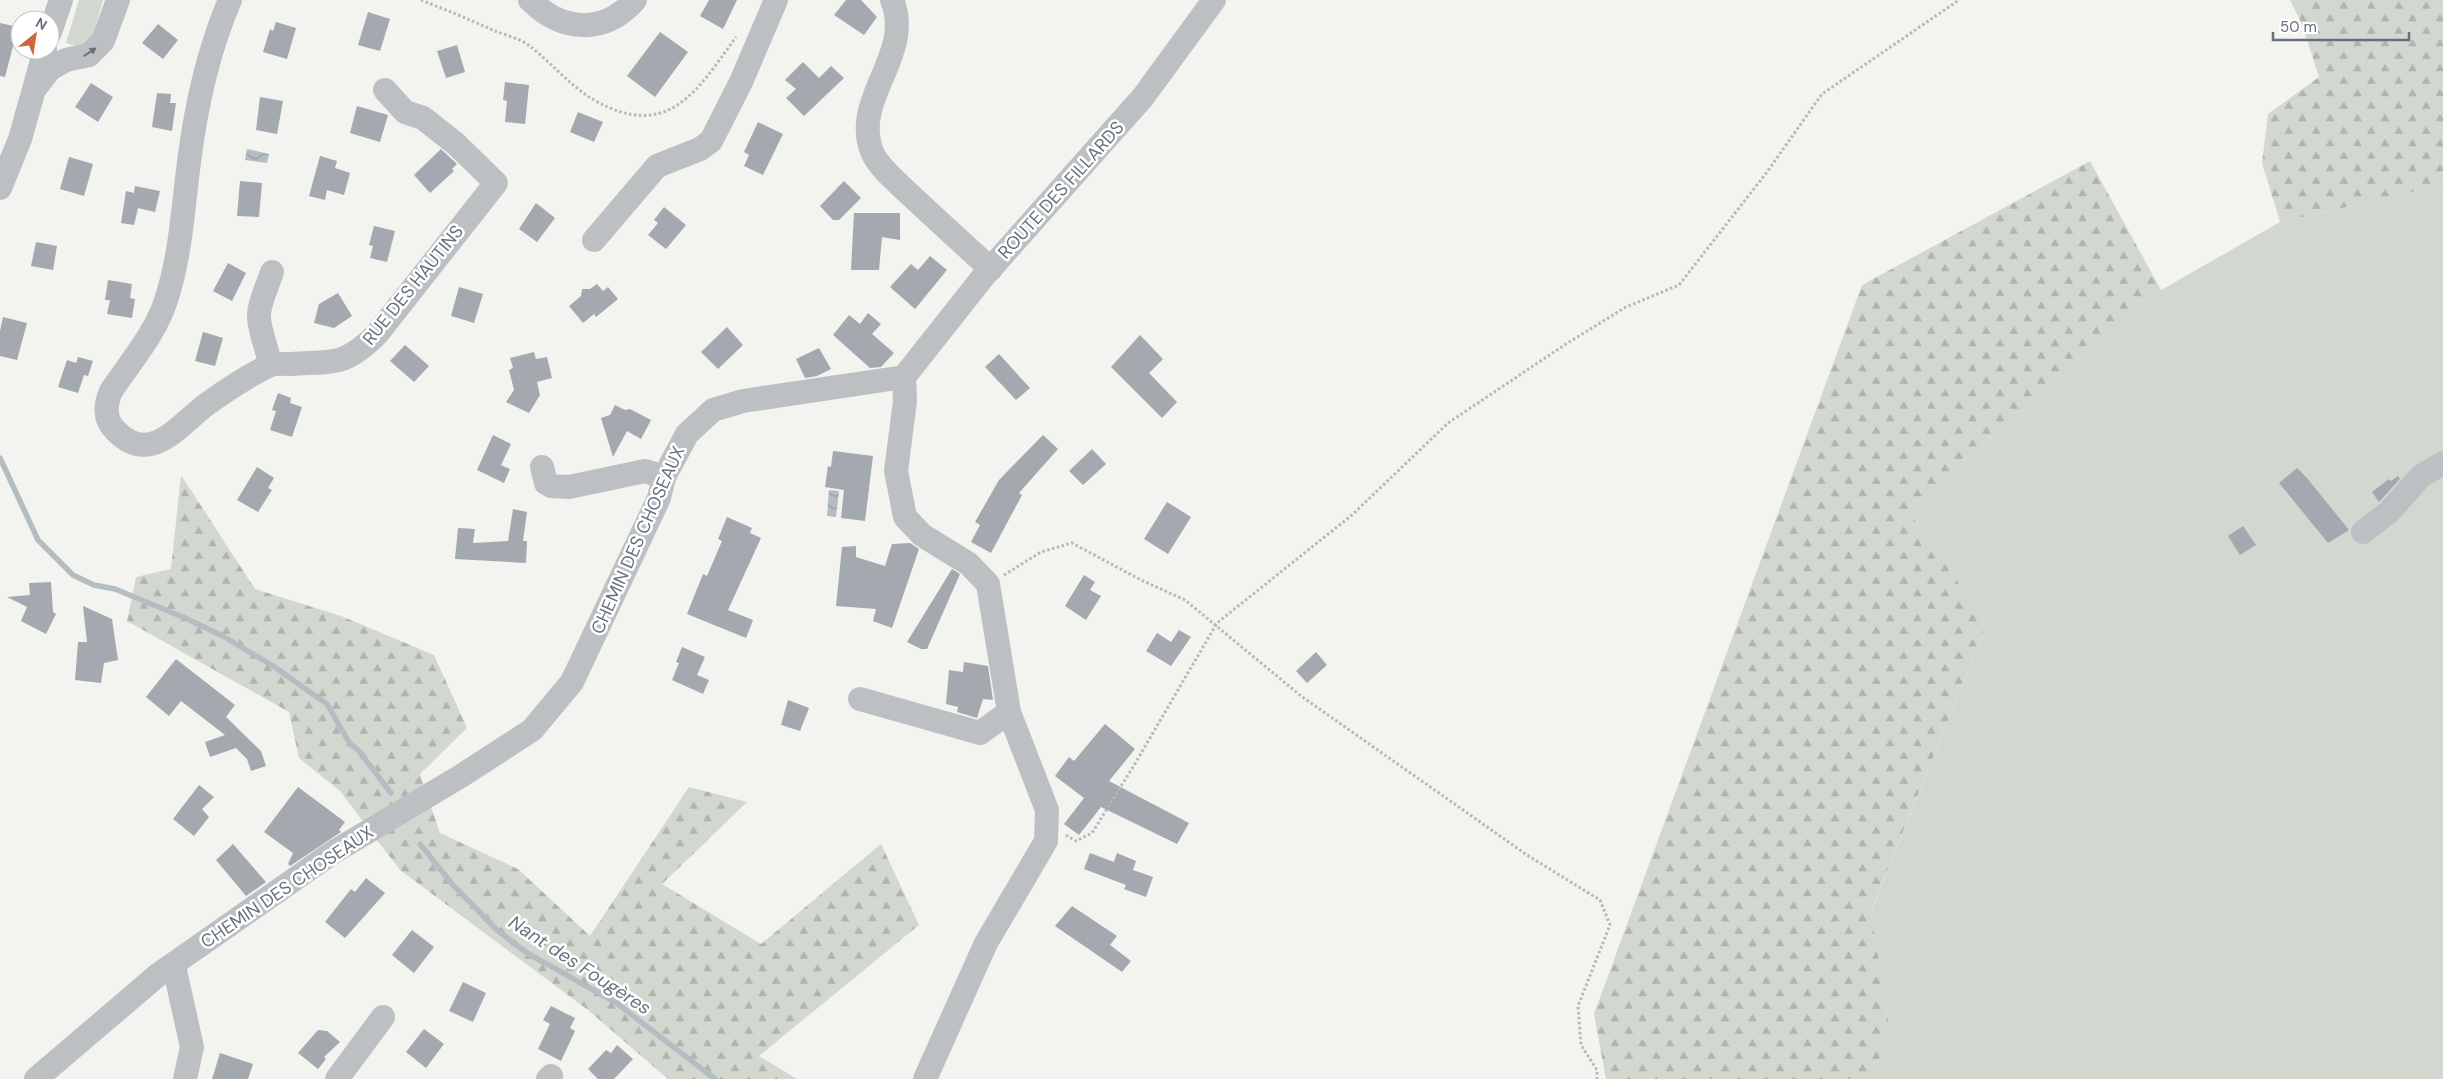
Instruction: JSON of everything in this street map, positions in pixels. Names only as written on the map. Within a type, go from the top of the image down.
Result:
[{"type":"street","points":[[36,86],[50,69],[66,60],[89,55],[103,42],[118,0]]},
{"type":"street","name":"RUE DES HAUTINS","points":[[230,0],[209,56],[190,158],[176,261],[167,298],[158,320],[111,391],[106,409],[108,421],[115,430],[132,443],[154,444],[168,437],[207,404],[270,365],[332,363],[350,356],[364,347],[496,183],[456,144],[423,118],[405,112],[385,90]]},
{"type":"street","points":[[530,0],[541,10],[556,19],[572,25],[590,26],[625,12],[635,0]]},
{"type":"street","points":[[594,240],[658,166],[700,149],[711,140],[741,82],[776,0]]},
{"type":"street","points":[[892,0],[897,38],[870,108],[866,127],[874,156],[918,202],[991,269]]},
{"type":"street","name":"ROUTE DES FILLARDS","points":[[904,377],[991,269],[1143,97],[1214,0]]},
{"type":"street","points":[[60,54],[66,60]]},
{"type":"street","points":[[0,188],[20,140],[42,60]]},
{"type":"street","points":[[270,365],[268,348],[261,333],[259,314],[272,272]]},
{"type":"street","points":[[904,377],[905,401],[896,470],[905,517],[922,535],[969,564],[988,584],[1009,712],[1014,731],[1042,793],[1046,810],[1046,841],[986,944],[925,1079]]},
{"type":"street","name":"CHEMIN DES CHOSEAUX","points":[[36,1079],[159,974],[174,966],[332,853],[461,776],[532,730],[572,682],[659,498],[664,478],[687,434],[713,410],[743,401],[904,377]]},
{"type":"street","points":[[2363,532],[2389,512],[2421,476],[2443,463]]},
{"type":"street","points":[[542,468],[546,483],[550,486],[569,487],[645,471],[664,478]]},
{"type":"street","points":[[860,699],[980,733],[1009,712]]},
{"type":"street","points":[[174,966],[192,1047],[185,1079]]},
{"type":"street","points":[[337,1079],[383,1018]]},
{"type":"path","points":[[421,0],[525,43],[593,100],[618,110],[645,116],[658,115],[674,108],[699,88],[738,34]]},
{"type":"path","points":[[1046,824],[1076,841],[1092,833],[1133,767],[1216,623],[1352,516],[1448,423],[1566,344],[1626,307],[1680,285],[1767,172],[1822,94],[1959,0]]},
{"type":"path","points":[[988,584],[1041,552],[1072,543],[1141,580],[1186,600],[1216,623],[1301,696],[1527,855],[1600,900],[1610,925],[1578,1006],[1581,1045],[1597,1070],[1597,1079]]},
{"type":"green space","points":[[79,0],[103,0],[91,43],[80,47],[66,43]]},
{"type":"green space","points":[[2290,0],[2443,0],[2443,185],[2280,222],[2262,163],[2268,114],[2319,77],[2302,24]]},
{"type":"green space","points":[[2090,161],[2161,290],[1908,510],[1987,624],[1871,911],[1891,1037],[1868,1079],[1606,1079],[1594,1014],[1862,285]]},
{"type":"green space","points":[[2443,185],[2443,1079],[1868,1079],[1891,1037],[1871,912],[1987,624],[1908,510],[2161,290],[2280,222]]},
{"type":"green space","points":[[181,475],[255,589],[341,616],[434,655],[467,728],[420,774],[440,833],[518,869],[590,936],[689,787],[747,802],[662,884],[761,944],[881,844],[919,925],[759,1056],[797,1079],[668,1079],[588,1010],[400,870],[340,791],[299,758],[289,712],[127,621],[136,577],[171,569]]},
{"type":"water","points":[[247,149],[269,154],[267,163],[245,160]]},
{"type":"water","points":[[829,490],[839,491],[836,517],[827,516]]},
{"type":"building","points":[[709,0],[737,0],[723,29],[700,16]]},
{"type":"building","points":[[846,0],[861,0],[877,17],[864,35],[834,15]]},
{"type":"building","points":[[368,12],[390,19],[380,51],[358,45]]},
{"type":"building","points":[[276,22],[296,28],[287,59],[263,52],[270,29],[273,31]]},
{"type":"building","points":[[0,23],[10,25],[10,58],[5,77],[0,76]]},
{"type":"building","points":[[158,24],[178,40],[163,59],[142,43]]},
{"type":"building","points":[[660,32],[688,52],[655,97],[627,76]]},
{"type":"building","points":[[457,45],[465,72],[446,78],[437,51]]},
{"type":"building","points":[[803,62],[819,78],[831,66],[844,78],[804,116],[786,98],[796,89],[785,80]]},
{"type":"building","points":[[505,82],[529,85],[525,124],[505,122],[507,101],[503,100]]},
{"type":"building","points":[[91,83],[113,97],[98,122],[75,107]]},
{"type":"building","points":[[157,93],[171,94],[170,103],[176,103],[172,131],[152,127]]},
{"type":"building","points":[[260,97],[283,101],[277,134],[256,130]]},
{"type":"building","points":[[357,106],[388,115],[380,142],[350,133]]},
{"type":"building","points":[[578,112],[603,122],[594,142],[570,132]]},
{"type":"building","points":[[758,122],[783,134],[763,175],[744,166],[749,155],[744,152]]},
{"type":"building","points":[[441,149],[457,164],[452,169],[454,171],[430,193],[414,175]]},
{"type":"building","points":[[320,156],[337,161],[335,168],[350,173],[344,195],[327,190],[325,200],[309,196]]},
{"type":"building","points":[[69,157],[93,164],[84,196],[60,189]]},
{"type":"building","points":[[240,181],[262,183],[259,217],[237,216]]},
{"type":"building","points":[[844,181],[861,198],[839,220],[833,220],[820,206]]},
{"type":"building","points":[[135,186],[160,191],[155,212],[138,208],[134,225],[121,223],[126,191],[134,193]]},
{"type":"building","points":[[536,203],[555,218],[537,242],[519,229]]},
{"type":"building","points":[[664,207],[686,225],[666,249],[648,235],[658,223],[654,220]]},
{"type":"building","points":[[854,213],[900,213],[900,240],[882,237],[879,270],[851,270]]},
{"type":"building","points":[[374,226],[395,231],[387,262],[370,258],[373,246],[369,245]]},
{"type":"building","points":[[36,242],[57,246],[53,270],[31,266]]},
{"type":"building","points":[[930,256],[947,270],[915,309],[890,287],[911,264],[918,270]]},
{"type":"building","points":[[228,263],[246,273],[232,301],[213,291]]},
{"type":"building","points":[[108,280],[132,284],[130,298],[135,299],[132,318],[107,314],[110,300],[105,300]]},
{"type":"building","points":[[597,284],[603,291],[608,287],[618,299],[596,317],[594,314],[583,323],[569,306],[581,296],[582,289],[590,289]]},
{"type":"building","points":[[459,287],[483,294],[474,323],[451,316]]},
{"type":"building","points":[[338,293],[352,316],[334,328],[314,323],[319,304]]},
{"type":"building","points":[[868,313],[881,324],[872,334],[894,353],[881,367],[870,368],[833,335],[849,315],[860,324]]},
{"type":"building","points":[[3,317],[27,323],[17,360],[0,356],[0,331]]},
{"type":"building","points":[[727,327],[743,345],[718,369],[701,352]]},
{"type":"building","points":[[203,332],[223,338],[215,366],[195,361]]},
{"type":"building","points":[[1140,335],[1163,359],[1149,373],[1177,402],[1162,418],[1111,367]]},
{"type":"building","points":[[405,345],[429,366],[414,382],[390,361]]},
{"type":"building","points":[[819,348],[831,369],[817,376],[805,378],[796,359]]},
{"type":"building","points":[[534,352],[536,359],[547,357],[552,378],[537,382],[540,395],[529,413],[506,402],[514,390],[509,370],[513,368],[510,358]]},
{"type":"building","points":[[999,354],[1030,388],[1016,400],[985,367]]},
{"type":"building","points":[[78,357],[93,361],[88,376],[84,375],[78,393],[58,387],[67,360],[76,363]]},
{"type":"building","points":[[278,393],[291,398],[290,403],[302,407],[292,437],[270,430],[276,411],[272,410]]},
{"type":"building","points":[[615,405],[625,410],[630,409],[651,420],[641,439],[627,431],[613,457],[601,418],[610,415]]},
{"type":"building","points":[[493,435],[511,444],[501,465],[510,469],[504,483],[477,470]]},
{"type":"building","points":[[1043,435],[1058,449],[1019,493],[1022,495],[991,553],[971,542],[980,525],[975,522],[999,480]]},
{"type":"building","points":[[1092,449],[1106,464],[1083,485],[1069,471]]},
{"type":"building","points":[[833,451],[873,456],[865,521],[841,518],[844,490],[825,487],[828,466],[831,467]]},
{"type":"building","points":[[257,467],[274,478],[268,488],[272,490],[258,512],[237,500]]},
{"type":"building","points":[[2297,468],[2349,530],[2328,543],[2279,483]]},
{"type":"building","points":[[2398,476],[2400,479],[2379,502],[2372,492],[2389,479],[2391,481]]},
{"type":"building","points":[[1167,502],[1191,517],[1168,554],[1144,539]]},
{"type":"building","points":[[513,509],[527,512],[523,541],[527,541],[526,563],[455,559],[458,528],[475,529],[473,543],[508,541]]},
{"type":"building","points":[[727,517],[752,528],[750,533],[761,538],[728,610],[753,620],[746,638],[687,614],[703,574],[707,576],[722,541],[718,539]]},
{"type":"building","points":[[2243,526],[2256,545],[2240,555],[2228,536]]},
{"type":"building","points":[[910,543],[919,549],[892,628],[873,621],[876,609],[836,606],[842,547],[856,546],[856,557],[885,566],[892,544]]},
{"type":"building","points":[[952,569],[960,574],[927,649],[921,649],[907,642]]},
{"type":"building","points":[[1084,575],[1095,582],[1090,590],[1101,596],[1086,620],[1065,606]]},
{"type":"building","points":[[51,582],[53,612],[56,614],[46,634],[21,621],[27,607],[7,597],[30,595],[29,583]]},
{"type":"building","points":[[83,606],[112,619],[118,660],[104,663],[101,683],[75,680],[78,642],[87,642]]},
{"type":"building","points":[[1179,630],[1191,637],[1171,666],[1146,651],[1157,633],[1171,642]]},
{"type":"building","points":[[682,647],[705,657],[697,675],[709,680],[703,694],[672,680],[679,663],[676,662]]},
{"type":"building","points":[[1316,652],[1327,665],[1307,683],[1296,671]]},
{"type":"building","points":[[176,659],[235,705],[226,717],[261,751],[266,766],[251,771],[247,759],[236,748],[210,757],[205,742],[225,735],[181,701],[169,716],[146,697]]},
{"type":"building","points":[[964,662],[988,666],[993,700],[983,699],[977,718],[957,712],[958,707],[946,704],[949,670],[963,672]]},
{"type":"building","points":[[788,700],[809,708],[800,731],[781,725]]},
{"type":"building","points":[[1105,724],[1135,749],[1109,781],[1189,823],[1177,844],[1101,807],[1079,835],[1064,824],[1084,798],[1055,776],[1069,757],[1074,761]]},
{"type":"building","points":[[199,785],[214,797],[202,809],[209,817],[194,836],[173,819]]},
{"type":"building","points":[[298,787],[345,822],[339,830],[341,832],[290,866],[288,864],[293,853],[264,832]]},
{"type":"building","points":[[233,844],[266,882],[246,896],[216,860]]},
{"type":"building","points":[[1090,853],[1114,862],[1117,853],[1136,861],[1133,870],[1153,877],[1146,897],[1124,889],[1126,885],[1084,869]]},
{"type":"building","points":[[366,878],[385,893],[345,938],[325,922],[351,889],[355,892]]},
{"type":"building","points":[[1072,906],[1117,936],[1110,945],[1131,961],[1122,972],[1055,926]]},
{"type":"building","points":[[412,930],[434,947],[414,973],[392,955]]},
{"type":"building","points":[[463,982],[486,993],[473,1022],[449,1011]]},
{"type":"building","points":[[551,1006],[575,1018],[570,1028],[575,1031],[561,1061],[538,1049],[550,1024],[543,1020]]},
{"type":"building","points":[[424,1029],[444,1044],[426,1068],[406,1052]]},
{"type":"building","points":[[318,1030],[327,1031],[340,1042],[324,1057],[326,1059],[318,1069],[298,1053]]},
{"type":"building","points":[[617,1045],[633,1059],[614,1079],[598,1079],[588,1069],[606,1050],[611,1053]]},
{"type":"building","points":[[220,1053],[253,1064],[248,1079],[212,1079]]},
{"type":"waterway","name":"Nant des Fougères","points":[[0,458],[38,540],[73,575],[94,585],[115,589],[185,618],[221,635],[273,666],[327,704],[350,744],[358,750],[391,793]]},
{"type":"waterway","name":"Nant des Fougères","points":[[420,844],[453,885],[497,930],[527,953],[615,1002],[715,1079]]}]
